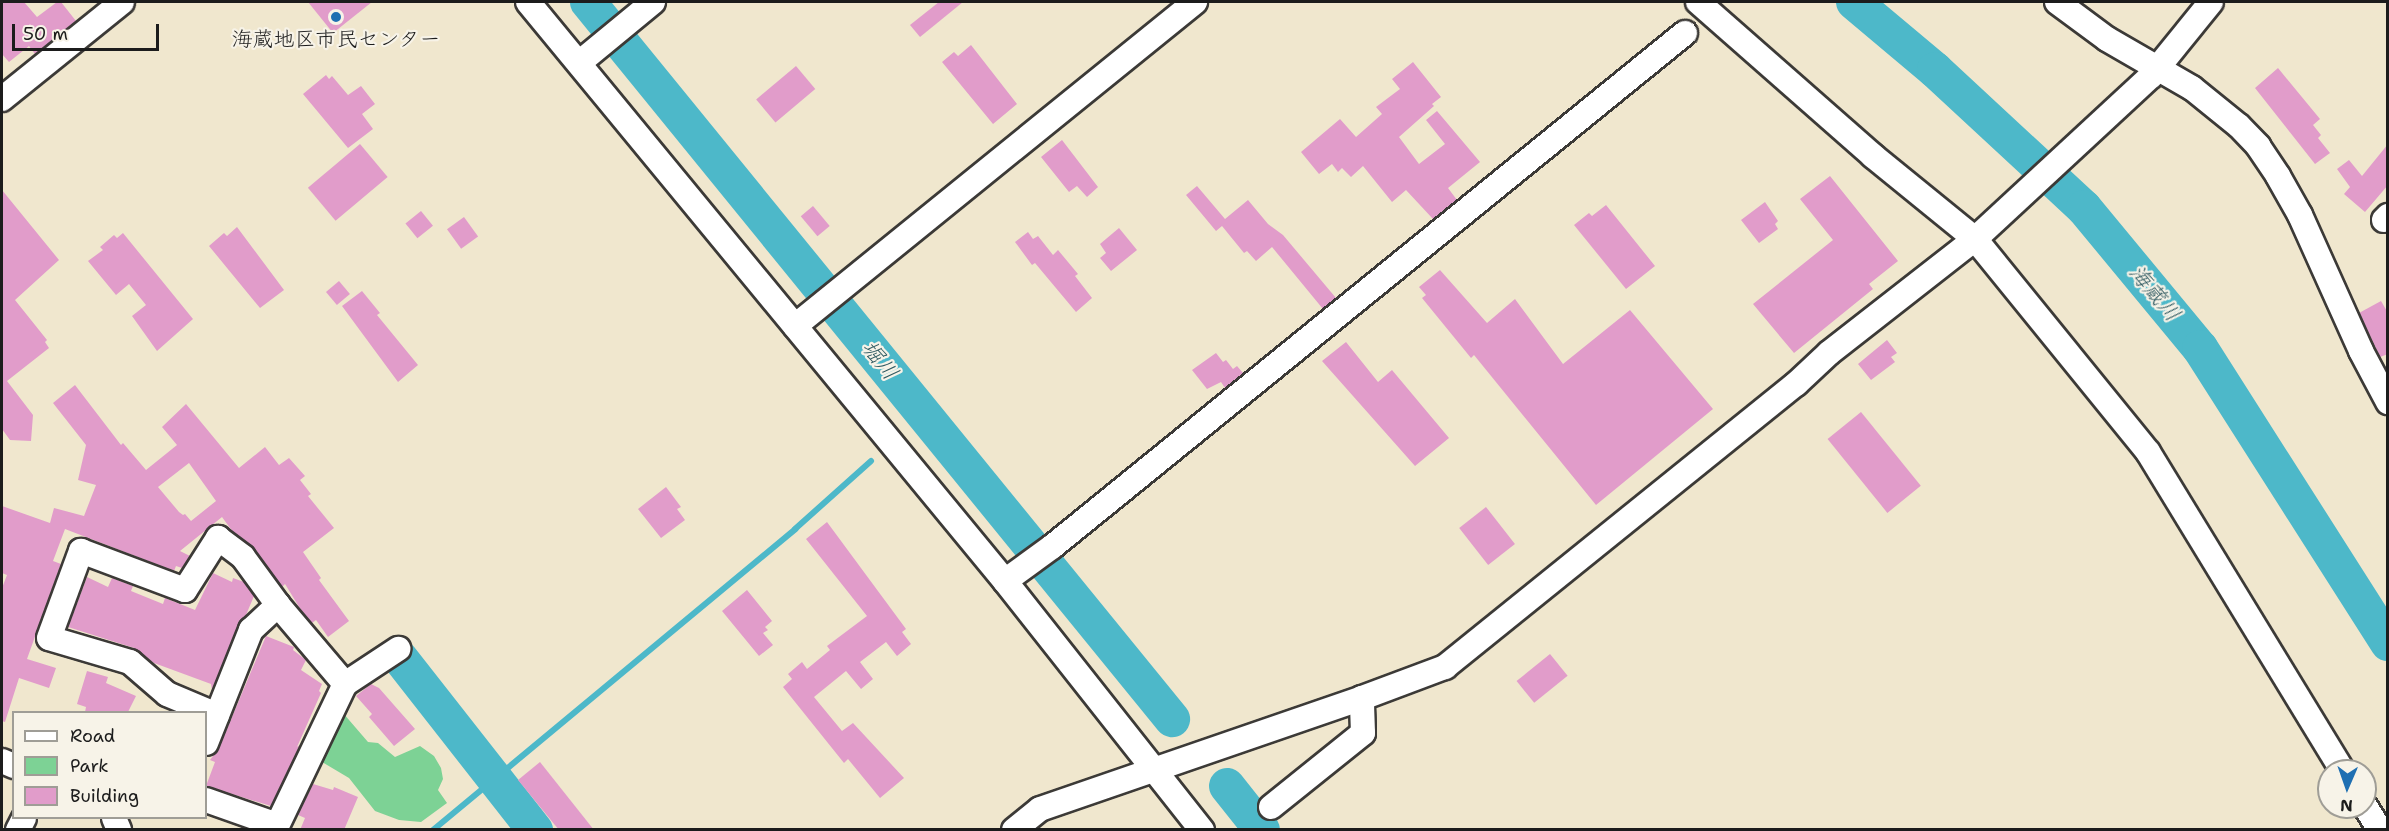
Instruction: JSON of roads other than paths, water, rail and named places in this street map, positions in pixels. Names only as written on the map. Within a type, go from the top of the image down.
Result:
[{"type":"street","points":[[2,99],[122,2]]},
{"type":"street","points":[[528,2],[802,320],[1011,578],[1153,770],[1202,830]]},
{"type":"street","points":[[579,63],[654,2]]},
{"type":"street","points":[[802,320],[1195,2]]},
{"type":"street","points":[[1698,2],[1873,156],[1975,239],[2148,452],[2336,759]]},
{"type":"street","points":[[2057,2],[2155,72],[2217,106],[2240,126],[2278,176],[2316,248],[2361,351],[2388,402]]},
{"type":"street","points":[[1014,830],[1040,809],[1445,667],[1787,391],[1828,353],[1975,239],[2155,72],[2211,2]]},
{"type":"street","points":[[1011,578],[1685,33]]},
{"type":"street","points":[[217,715],[167,694],[130,662],[49,638],[81,551],[185,590],[218,538],[243,557],[278,605],[345,684]]},
{"type":"street","points":[[207,740],[251,630],[278,605]]},
{"type":"street","points":[[207,800],[276,827],[345,684],[398,649]]},
{"type":"street","points":[[1271,807],[1363,733],[1362,698]]},
{"type":"waterway","name":"堀川","points":[[588,2],[1172,719]]},
{"type":"waterway","name":"海蔵川","points":[[1854,2],[1935,70],[2084,208],[2200,348],[2388,643]]},
{"type":"waterway","points":[[433,830],[795,529],[871,461]]},
{"type":"waterway","points":[[400,658],[535,830]]},
{"type":"waterway","name":"堀川","points":[[1227,786],[1262,830]]},
{"type":"place","name":"海蔵地区市民センター","points":[[336,17]]}]
